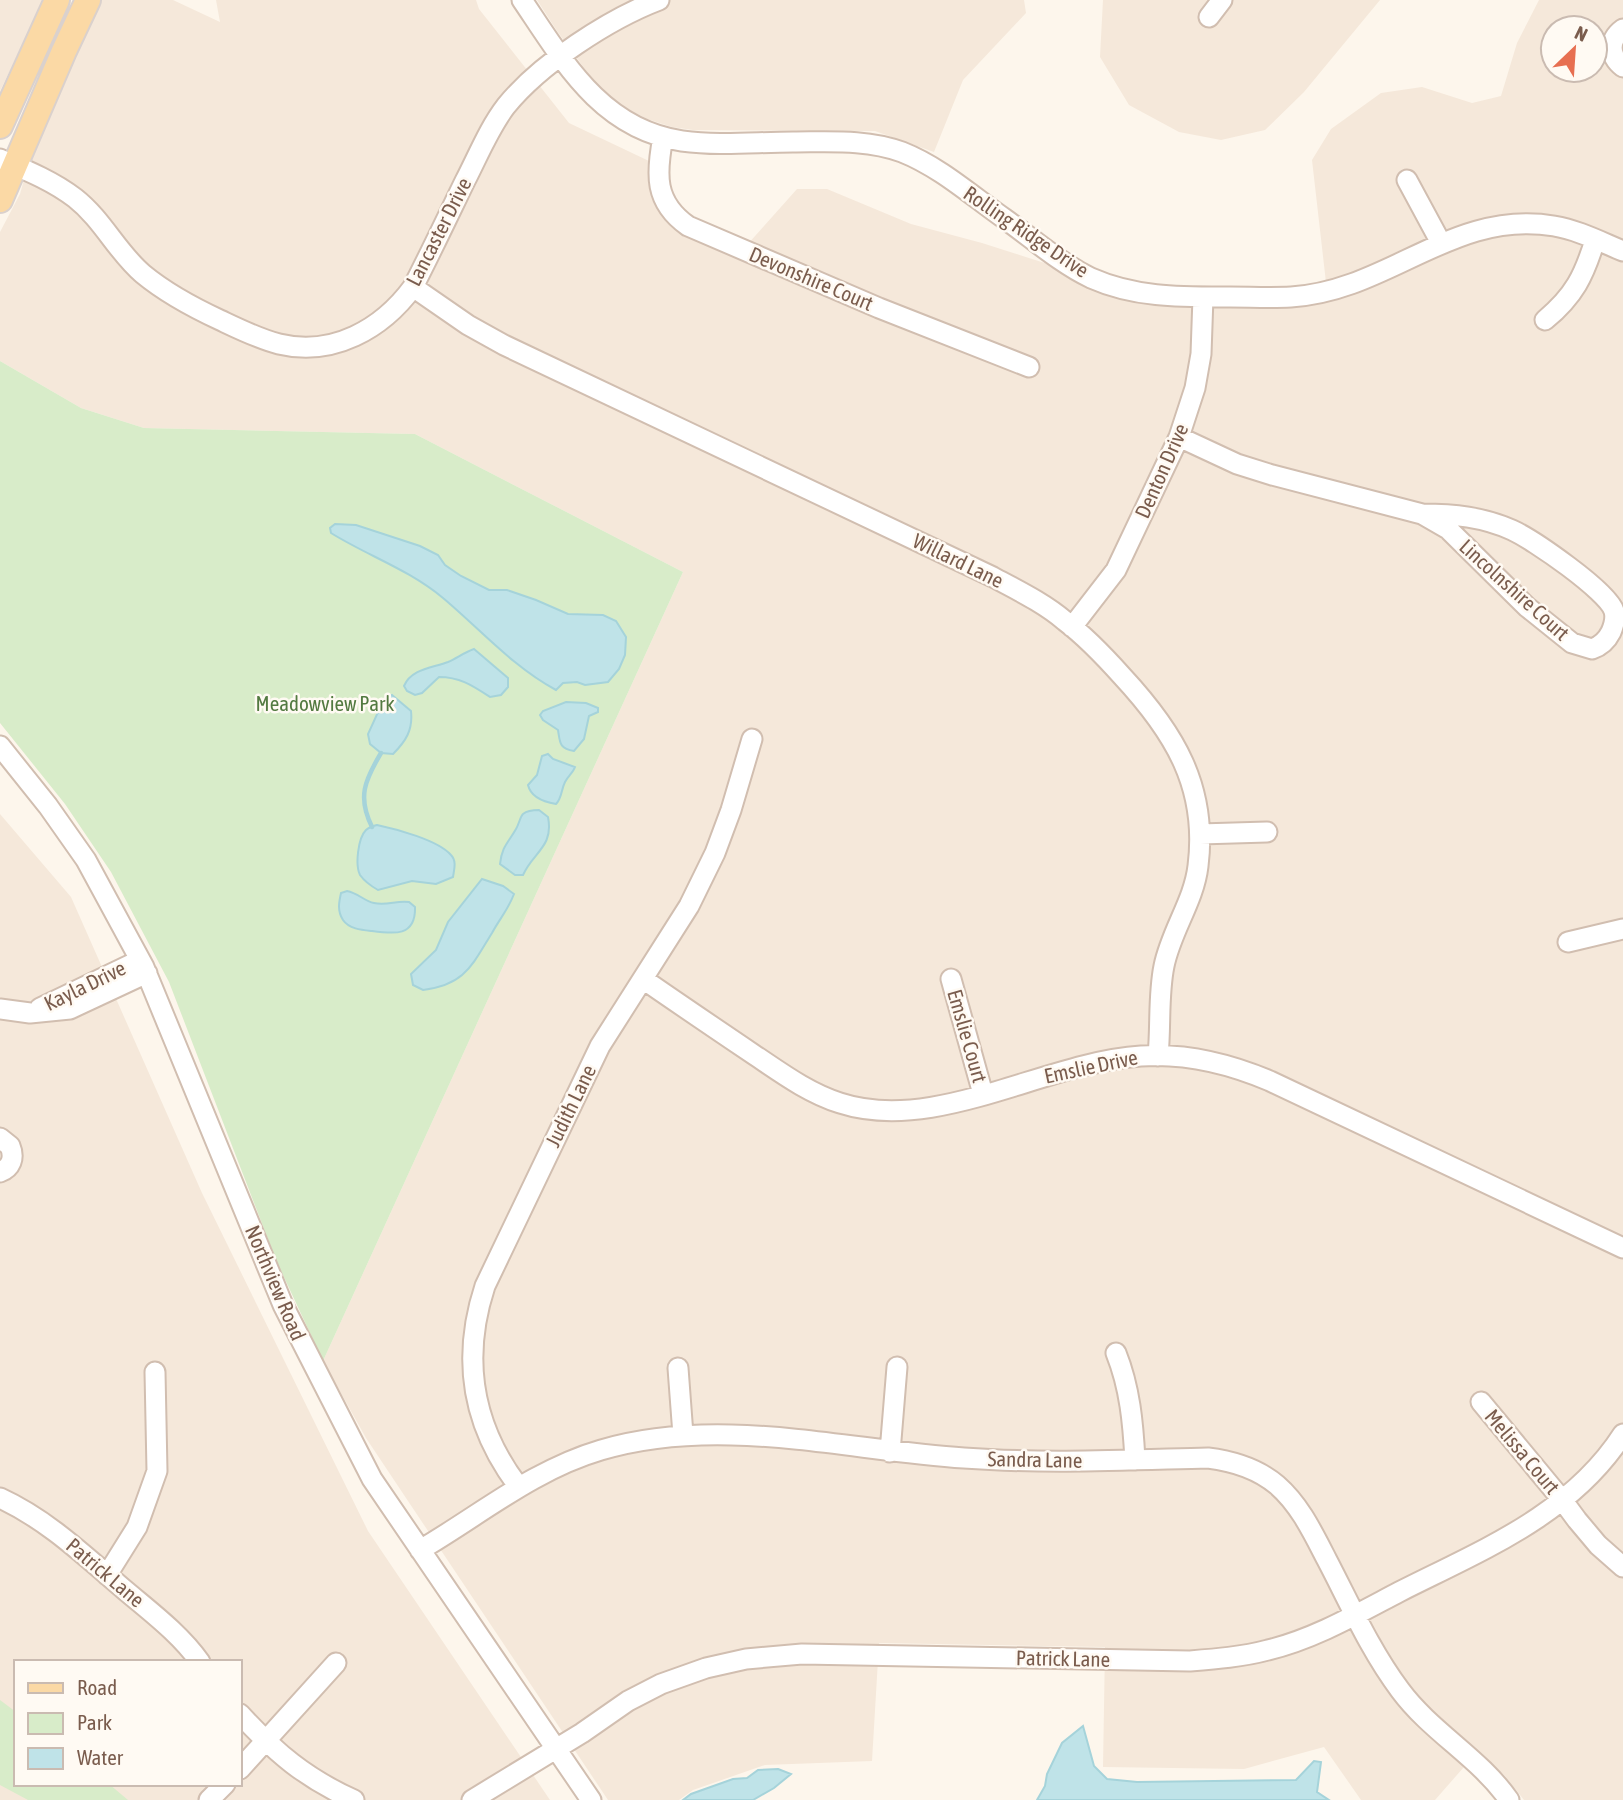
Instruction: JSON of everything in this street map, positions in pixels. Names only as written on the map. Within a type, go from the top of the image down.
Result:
[{"type":"main road","points":[[0,127],[57,0]]},
{"type":"main road","points":[[0,200],[7,162],[88,0]]},
{"type":"street","name":"Rolling Ridge Drive","points":[[522,0],[595,99],[632,125],[663,137],[706,143],[846,141],[902,152],[929,165],[1090,277],[1133,292],[1203,297],[1292,297],[1327,291],[1360,282],[1476,229],[1520,223],[1557,226],[1623,251]]},
{"type":"street","name":"Lancaster Drive","points":[[7,162],[61,189],[78,201],[105,228],[140,272],[168,293],[263,339],[291,346],[321,346],[358,335],[390,314],[413,287],[494,124],[506,106],[561,55],[616,20],[659,0]]},
{"type":"street","points":[[1209,17],[1222,0]]},
{"type":"street","points":[[1623,29],[1611,48],[1613,59],[1623,67]]},
{"type":"street","name":"Devonshire Court","points":[[663,137],[659,160],[660,189],[676,218],[688,226],[879,308],[1029,368]]},
{"type":"street","points":[[1407,180],[1441,243]]},
{"type":"street","points":[[1545,320],[1573,293],[1587,266],[1595,240]]},
{"type":"street","name":"Willard Lane","points":[[413,287],[468,325],[504,345],[993,576],[1037,601],[1072,627],[1131,686],[1174,740],[1191,778],[1201,821],[1195,885],[1164,966],[1158,1056]]},
{"type":"street","name":"Denton Drive","points":[[1072,627],[1116,570],[1179,438],[1195,388],[1201,354],[1203,297]]},
{"type":"street","name":"Lincolnshire Court","points":[[1179,438],[1237,464],[1272,475],[1422,514],[1473,516],[1512,530],[1555,555],[1611,606],[1615,620],[1609,637],[1592,649],[1572,643],[1527,607],[1448,529],[1422,514]]},
{"type":"street","name":"Judith Lane","points":[[518,1486],[500,1460],[480,1414],[474,1382],[472,1346],[485,1286],[606,1036],[689,906],[715,853],[752,739]]},
{"type":"street","name":"Northview Road","points":[[0,746],[86,860],[144,966],[283,1305],[372,1479],[592,1800]]},
{"type":"street","points":[[1200,834],[1267,832]]},
{"type":"street","points":[[1568,942],[1623,929]]},
{"type":"street","name":"Kayla Drive","points":[[0,1009],[30,1013],[70,1009],[144,966]]},
{"type":"street","name":"Emslie Drive","points":[[643,979],[800,1085],[840,1103],[860,1108],[905,1110],[940,1106],[1091,1065],[1142,1055],[1214,1062],[1254,1074],[1623,1248]]},
{"type":"street","name":"Emslie Court","points":[[951,979],[984,1094]]},
{"type":"street","points":[[0,1138],[10,1146],[13,1157],[8,1168],[0,1172]]},
{"type":"street","points":[[1116,1353],[1125,1375],[1132,1416],[1135,1460]]},
{"type":"street","points":[[890,1452],[897,1367]]},
{"type":"street","points":[[678,1368],[683,1435]]},
{"type":"street","points":[[107,1575],[137,1528],[158,1471],[155,1372]]},
{"type":"street","name":"Melissa Court","points":[[1481,1402],[1598,1545],[1623,1567]]},
{"type":"street","name":"Patrick Lane","points":[[472,1800],[628,1701],[661,1684],[706,1668],[746,1659],[802,1654],[1189,1661],[1223,1659],[1268,1650],[1320,1632],[1516,1533],[1563,1501],[1604,1460],[1623,1434]]},
{"type":"street","name":"Sandra Lane","points":[[420,1550],[518,1486],[562,1464],[622,1444],[683,1435],[748,1435],[890,1452],[1015,1461],[1216,1459],[1237,1464],[1268,1478],[1284,1491],[1301,1511],[1376,1655],[1402,1693],[1430,1725],[1486,1774],[1509,1800]]},
{"type":"street","name":"Patrick Lane","points":[[0,1498],[23,1508],[50,1527],[168,1626],[198,1660]]},
{"type":"street","points":[[242,1767],[336,1663]]},
{"type":"street","points":[[242,1716],[286,1761],[354,1800]]},
{"type":"street","points":[[209,1800],[223,1786]]},
{"type":"shaded area","points":[[0,0],[44,0],[0,91]]},
{"type":"shaded area","points":[[100,0],[173,0],[220,22],[216,0],[476,0],[479,9],[569,123],[649,161],[654,200],[738,255],[797,189],[827,189],[911,224],[1054,266],[1149,302],[1182,307],[1239,308],[1328,300],[1312,160],[1331,129],[1381,93],[1422,87],[1472,103],[1501,96],[1517,43],[1539,0],[1623,0],[1623,1800],[1524,1800],[1504,1775],[1478,1751],[1435,1800],[1361,1800],[1324,1747],[1244,1769],[1103,1767],[1105,1647],[879,1643],[872,1761],[765,1765],[693,1790],[679,1800],[608,1800],[366,1438],[323,1361],[683,572],[415,434],[144,428],[81,408],[0,361],[0,232],[20,194],[33,148]]},
{"type":"shaded area","points":[[537,0],[1024,0],[1026,13],[963,80],[934,152],[875,131],[693,130],[647,119],[624,107],[598,87]]},
{"type":"shaded area","points":[[1103,0],[1380,0],[1304,92],[1265,130],[1221,140],[1179,132],[1129,105],[1100,57]]},
{"type":"shaded area","points":[[0,814],[71,897],[202,1193],[368,1531],[550,1800],[0,1800]]},
{"type":"green space","name":"Meadowview Park","points":[[0,361],[81,408],[144,428],[415,434],[683,572],[323,1361],[276,1260],[169,982],[111,872],[65,804],[0,723]]},
{"type":"green space","points":[[0,1700],[14,1710],[14,1786],[111,1786],[128,1800],[28,1800],[0,1785]]},
{"type":"water","points":[[335,524],[356,525],[420,546],[438,555],[445,565],[461,576],[489,590],[507,590],[568,614],[603,615],[616,621],[626,637],[625,655],[619,669],[608,682],[585,685],[577,682],[563,683],[556,690],[511,659],[430,588],[331,533],[330,528]]},
{"type":"water","points":[[474,649],[508,678],[508,687],[501,695],[490,697],[466,683],[447,677],[439,677],[422,693],[415,695],[404,686],[407,680],[417,673]]},
{"type":"water","points":[[392,695],[411,711],[410,730],[393,754],[381,753],[370,744],[368,734],[384,699]]},
{"type":"water","points":[[566,702],[586,703],[598,708],[598,712],[589,716],[584,739],[574,751],[563,747],[558,730],[540,715],[543,711]]},
{"type":"water","points":[[548,754],[553,759],[575,767],[556,804],[535,796],[528,785],[537,775],[542,756]]},
{"type":"water","points":[[539,810],[548,817],[548,835],[523,875],[515,875],[500,864],[502,853],[523,814]]},
{"type":"water","points":[[377,825],[416,836],[445,850],[454,860],[453,877],[436,884],[412,881],[378,890],[360,875],[358,865],[363,834],[368,828]]},
{"type":"water","points":[[482,879],[503,886],[514,894],[479,955],[466,972],[449,983],[423,990],[413,985],[411,974],[436,950],[448,922]]},
{"type":"water","points":[[347,891],[374,903],[409,902],[415,907],[412,924],[408,929],[396,933],[352,927],[343,920],[339,910],[341,893]]},
{"type":"water","points":[[1083,1726],[1094,1766],[1107,1779],[1137,1782],[1296,1780],[1314,1761],[1321,1762],[1317,1792],[1329,1800],[1037,1800],[1062,1743]]},
{"type":"water","points":[[778,1769],[791,1774],[753,1800],[683,1800],[691,1794],[733,1779],[747,1778],[758,1770]]},
{"type":"waterway","points":[[372,827],[365,807],[365,789],[381,753]]}]
